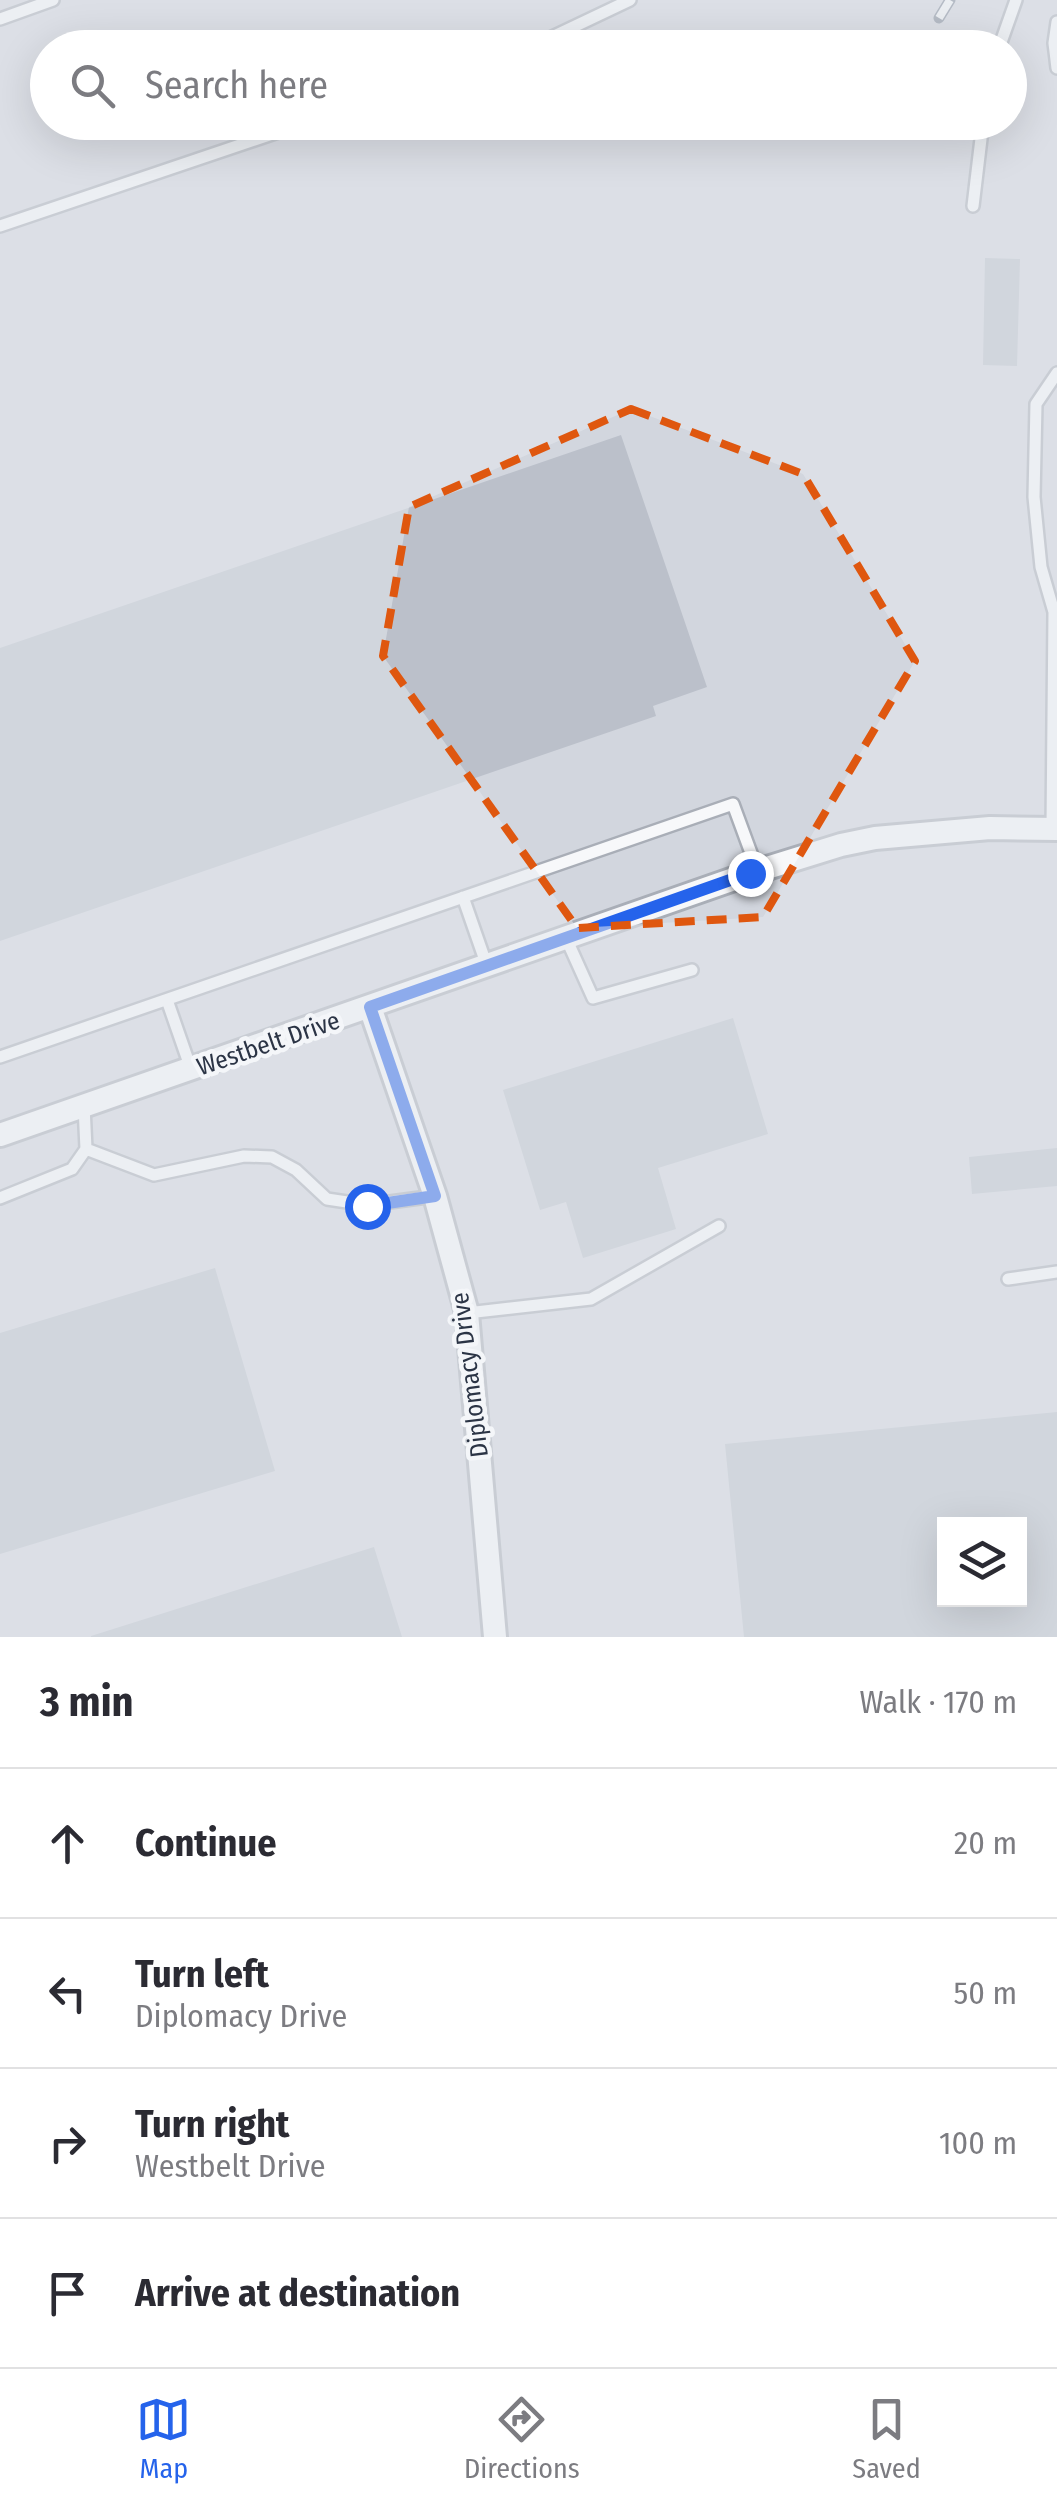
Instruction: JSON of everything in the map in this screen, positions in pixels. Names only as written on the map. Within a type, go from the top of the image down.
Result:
[{"type":"street","name":"Westbelt Drive","points":[[0,1135],[840,845],[951,830],[1054,828]]},
{"type":"street","name":"Diplomacy Drive","points":[[370,1007],[435,1196],[467,1313],[495,1637]]},
{"type":"lane","points":[[0,18],[53,0]]},
{"type":"lane","points":[[567,30],[630,0]]},
{"type":"lane","points":[[1005,30],[1016,0]]},
{"type":"lane","points":[[1057,22],[1057,68]]},
{"type":"lane","points":[[0,226],[255,140]]},
{"type":"lane","points":[[973,206],[982,140]]},
{"type":"lane","points":[[1054,828],[1054,612],[1041,566],[1034,497],[1036,404],[1057,373]]},
{"type":"lane","points":[[0,1058],[733,804],[758,872]]},
{"type":"lane","points":[[462,897],[488,966]]},
{"type":"lane","points":[[566,938],[593,998],[692,970]]},
{"type":"lane","points":[[167,1000],[191,1069]]},
{"type":"lane","points":[[0,1198],[72,1169],[86,1149],[84,1106]]},
{"type":"lane","points":[[86,1149],[154,1175],[244,1156],[272,1157],[296,1170],[328,1199],[367,1206],[435,1196]]},
{"type":"lane","points":[[467,1313],[591,1299],[719,1226]]},
{"type":"lane","points":[[1008,1278],[1057,1272]]},
{"type":"highlighted area","points":[[631,409],[803,474],[915,661],[763,917],[577,928],[383,656],[409,507]]},
{"type":"shaded area","points":[[0,0],[1057,0],[1057,1637],[0,1637]]},
{"type":"building","points":[[985,258],[1020,259],[1017,366],[983,365]]},
{"type":"building","points":[[621,435],[707,687],[653,706],[656,716],[0,941],[0,648]]},
{"type":"building","points":[[733,1018],[768,1134],[658,1168],[676,1229],[583,1258],[566,1202],[540,1210],[503,1090]]},
{"type":"building","points":[[1057,1148],[1057,1186],[972,1194],[969,1157]]},
{"type":"building","points":[[215,1268],[275,1471],[0,1554],[0,1333]]},
{"type":"building","points":[[1057,1412],[1057,1637],[744,1637],[725,1444]]},
{"type":"building","points":[[374,1547],[402,1637],[91,1637],[91,1636]]},
{"type":"railway","points":[[939,18],[950,0]]},
{"type":"route","points":[[367,1206],[435,1196],[370,1007],[750,873]]}]
